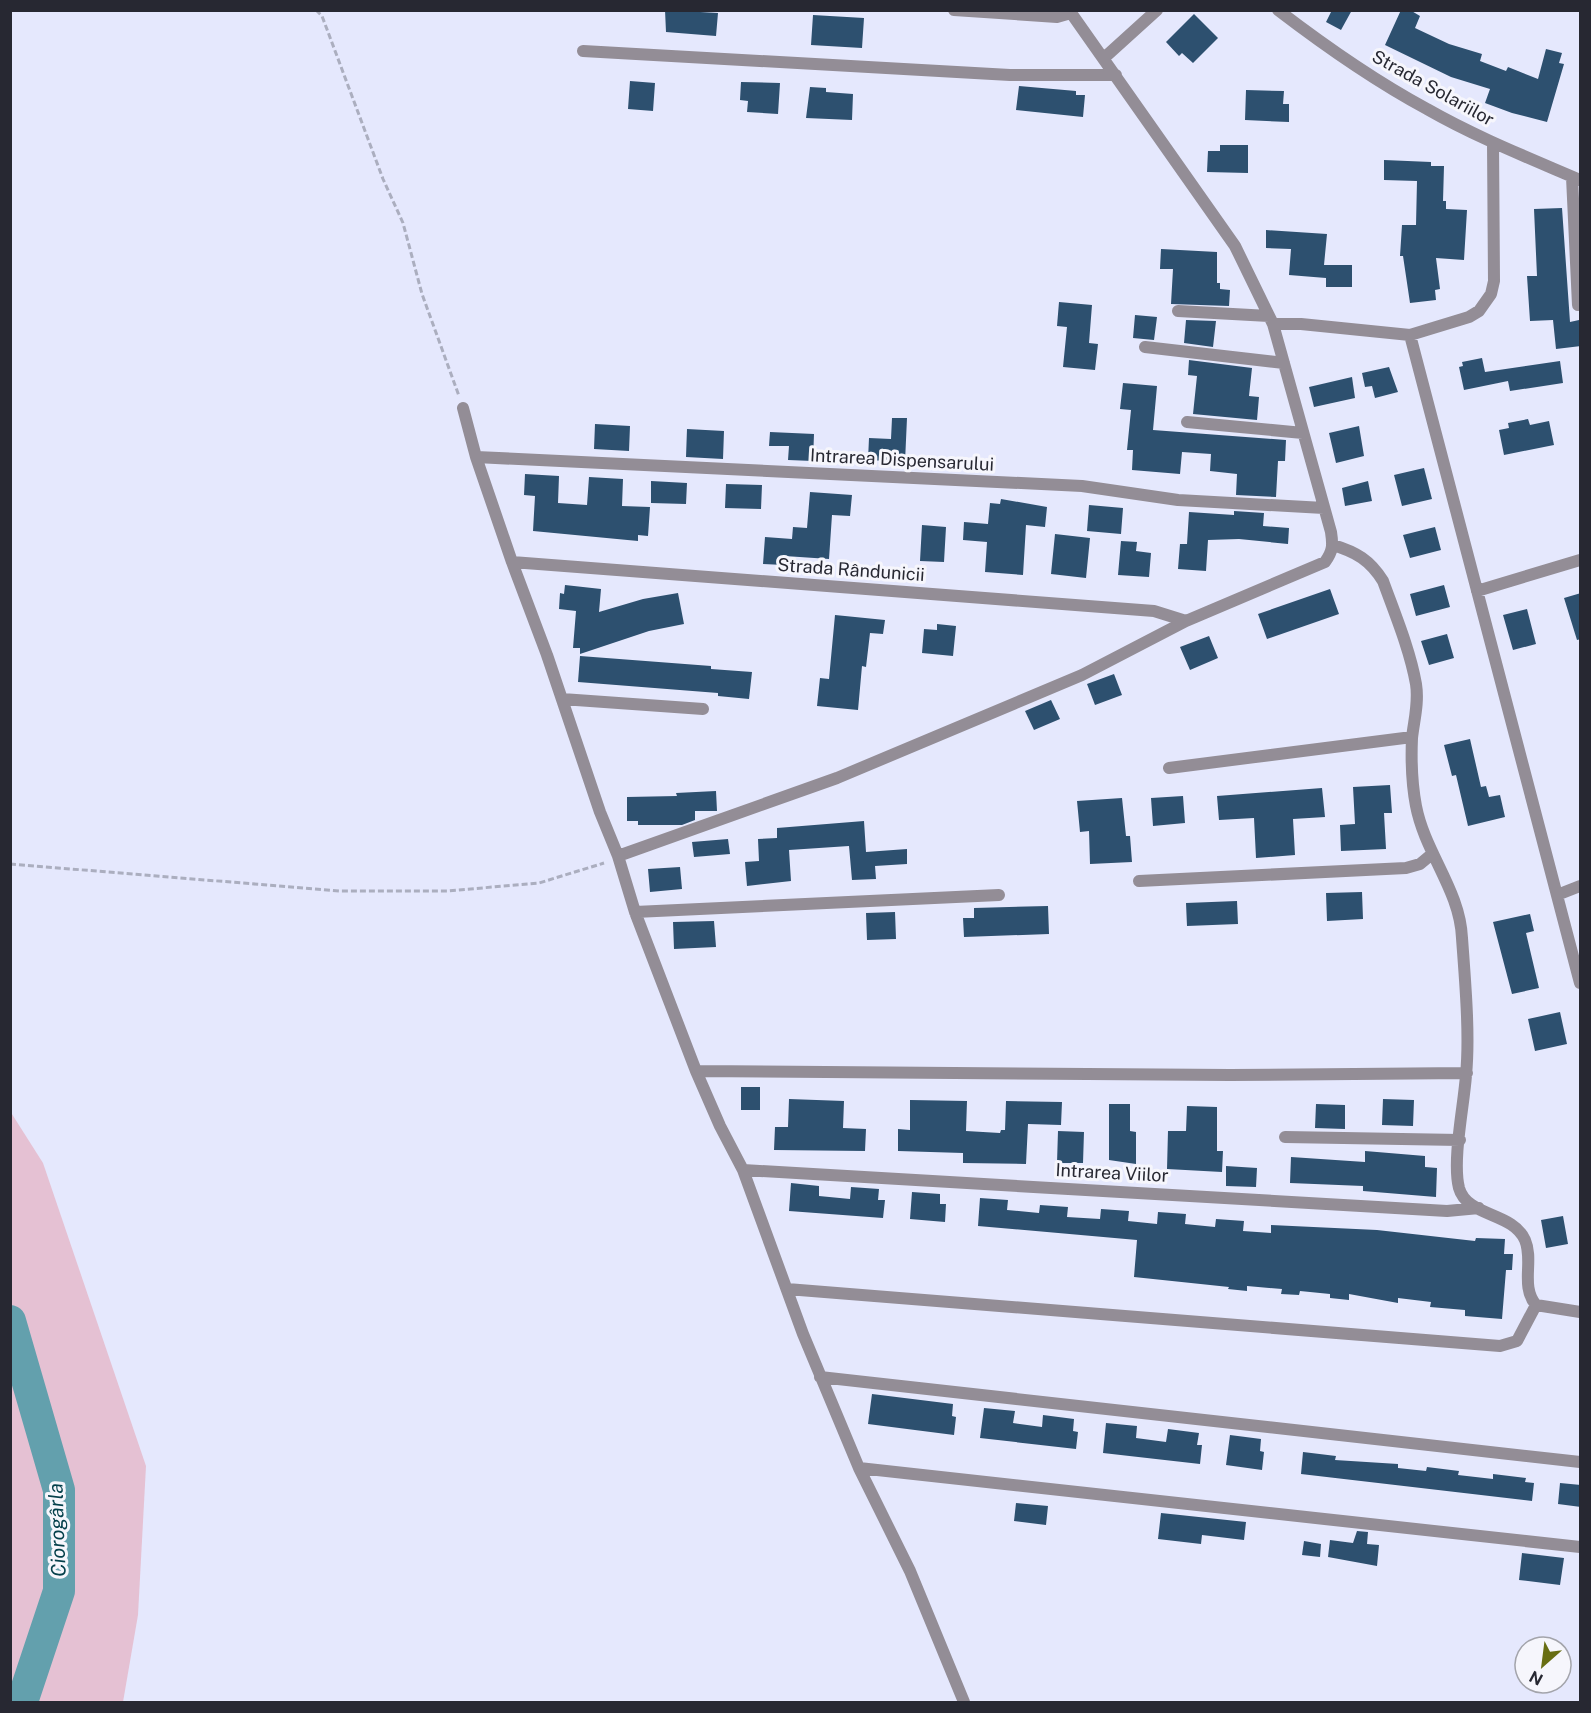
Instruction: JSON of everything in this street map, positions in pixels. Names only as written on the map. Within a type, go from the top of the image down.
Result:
[{"type":"street","points":[[618,856],[837,778],[1082,675],[1185,621],[1325,562],[1331,554],[1333,544],[1324,508],[1271,320],[1235,246],[1070,12],[1057,17],[954,10]]},
{"type":"street","points":[[1104,58],[1157,10]]},
{"type":"street","name":"Strada Solariilor","points":[[1278,10],[1393,89],[1493,143],[1576,178]]},
{"type":"street","points":[[583,51],[1010,75],[1116,75]]},
{"type":"street","points":[[1178,311],[1410,335],[1469,317],[1479,311],[1491,294],[1495,251],[1493,143]]},
{"type":"street","points":[[1576,178],[1578,305]]},
{"type":"street","points":[[1410,335],[1581,983]]},
{"type":"street","points":[[1144,347],[1284,363]]},
{"type":"street","points":[[463,408],[476,457],[600,812],[618,856],[635,912],[696,1071],[720,1126],[743,1170],[820,1377],[859,1468],[910,1571],[964,1702]]},
{"type":"street","points":[[1187,422],[1303,433]]},
{"type":"street","name":"Intrarea Dispensarului","points":[[476,457],[1082,486],[1178,500],[1324,508]]},
{"type":"street","points":[[1333,544],[1358,553],[1374,566],[1383,581],[1416,685],[1417,716],[1412,737],[1412,772],[1417,807],[1432,854],[1445,876],[1462,935],[1467,1073],[1460,1140],[1459,1186],[1469,1202],[1513,1224],[1523,1237],[1527,1245],[1528,1292],[1536,1305],[1581,1312]]},
{"type":"street","points":[[1477,591],[1581,560]]},
{"type":"street","name":"Strada Rândunicii","points":[[512,562],[1154,611],[1185,621]]},
{"type":"street","points":[[562,699],[703,709]]},
{"type":"street","points":[[1169,768],[1412,737]]},
{"type":"street","points":[[1139,881],[1406,868],[1420,864],[1432,854]]},
{"type":"street","points":[[1557,895],[1581,886]]},
{"type":"street","points":[[635,912],[999,895]]},
{"type":"street","points":[[696,1071],[1218,1075],[1467,1073]]},
{"type":"street","points":[[1285,1137],[1460,1140]]},
{"type":"street","name":"Intrarea Viilor","points":[[743,1170],[1435,1210],[1479,1208]]},
{"type":"street","points":[[787,1289],[1500,1346],[1517,1341],[1536,1305]]},
{"type":"street","points":[[820,1377],[1581,1462]]},
{"type":"street","points":[[859,1468],[1581,1547]]},
{"type":"path","points":[[316,10],[322,16],[383,178],[403,223],[422,294],[463,408]]},
{"type":"path","points":[[10,864],[340,891],[447,891],[539,883],[596,866],[618,856]]},
{"type":"shaded area","points":[[10,1111],[43,1163],[146,1466],[138,1615],[123,1702],[11,1702]]},
{"type":"building","points":[[665,10],[718,13],[716,36],[666,32]]},
{"type":"building","points":[[1332,10],[1352,10],[1341,30],[1326,22]]},
{"type":"building","points":[[1401,10],[1410,10],[1420,16],[1415,28],[1449,44],[1482,54],[1480,61],[1506,71],[1508,67],[1538,79],[1546,49],[1562,53],[1559,63],[1564,64],[1547,122],[1485,103],[1490,89],[1451,77],[1385,45]]},
{"type":"building","points":[[1194,14],[1218,38],[1193,63],[1182,53],[1179,56],[1166,42]]},
{"type":"building","points":[[813,15],[864,18],[862,48],[811,45]]},
{"type":"building","points":[[630,81],[655,83],[653,111],[628,109]]},
{"type":"building","points":[[741,82],[780,83],[778,114],[747,112],[748,101],[740,100]]},
{"type":"building","points":[[1019,86],[1076,91],[1076,95],[1085,95],[1083,117],[1016,110]]},
{"type":"building","points":[[810,87],[826,88],[826,92],[853,94],[852,120],[806,118]]},
{"type":"building","points":[[1246,90],[1284,91],[1283,104],[1289,104],[1289,122],[1245,120]]},
{"type":"building","points":[[1220,145],[1248,145],[1248,173],[1207,172],[1208,151],[1220,151]]},
{"type":"building","points":[[1384,160],[1431,162],[1431,166],[1444,166],[1443,201],[1446,201],[1446,209],[1467,210],[1464,260],[1436,258],[1440,289],[1435,290],[1436,300],[1410,303],[1403,256],[1400,256],[1402,225],[1416,225],[1417,181],[1384,180]]},
{"type":"building","points":[[1562,208],[1570,322],[1579,320],[1581,346],[1556,349],[1553,320],[1530,321],[1527,276],[1537,276],[1534,209]]},
{"type":"building","points":[[1266,230],[1327,234],[1324,265],[1352,265],[1352,287],[1326,287],[1326,278],[1289,275],[1291,249],[1266,248]]},
{"type":"building","points":[[1161,249],[1217,252],[1217,283],[1220,283],[1220,289],[1230,290],[1229,306],[1171,304],[1173,269],[1160,269]]},
{"type":"building","points":[[1059,302],[1092,305],[1089,343],[1098,344],[1095,370],[1063,367],[1067,327],[1057,326]]},
{"type":"building","points":[[1135,315],[1157,317],[1154,340],[1133,338]]},
{"type":"building","points":[[1186,320],[1216,321],[1213,347],[1184,343]]},
{"type":"building","points":[[1482,358],[1485,372],[1560,361],[1563,383],[1510,391],[1508,381],[1464,390],[1459,367],[1463,366],[1462,362]]},
{"type":"building","points":[[1189,360],[1252,368],[1249,396],[1259,397],[1257,420],[1193,414],[1197,376],[1188,375]]},
{"type":"building","points":[[1389,367],[1398,392],[1375,398],[1372,386],[1365,387],[1362,373]]},
{"type":"building","points":[[1352,377],[1355,398],[1314,407],[1309,387]]},
{"type":"building","points":[[1123,383],[1157,386],[1153,430],[1286,440],[1285,461],[1278,461],[1276,497],[1236,495],[1237,474],[1210,471],[1211,454],[1182,452],[1180,474],[1132,470],[1133,450],[1127,450],[1131,410],[1120,409]]},
{"type":"building","points":[[892,418],[907,418],[905,462],[868,460],[869,438],[891,439]]},
{"type":"building","points":[[1528,419],[1530,425],[1549,421],[1554,445],[1504,455],[1499,430],[1509,428],[1508,423]]},
{"type":"building","points":[[595,424],[630,426],[629,451],[594,449]]},
{"type":"building","points":[[1359,426],[1364,456],[1336,463],[1329,433]]},
{"type":"building","points":[[687,429],[724,431],[723,459],[686,457]]},
{"type":"building","points":[[770,432],[814,434],[813,461],[788,460],[789,446],[769,446]]},
{"type":"building","points":[[1424,468],[1432,499],[1402,506],[1394,475]]},
{"type":"building","points":[[525,474],[559,476],[558,503],[587,505],[589,477],[623,479],[622,506],[650,507],[648,536],[638,535],[638,541],[533,531],[535,496],[524,495]]},
{"type":"building","points":[[651,481],[687,483],[686,504],[651,503]]},
{"type":"building","points":[[1368,481],[1372,501],[1345,506],[1342,488]]},
{"type":"building","points":[[726,484],[762,485],[761,509],[725,508]]},
{"type":"building","points":[[810,492],[852,495],[850,516],[832,515],[829,559],[785,556],[784,565],[763,564],[765,537],[792,539],[793,527],[807,528]]},
{"type":"building","points":[[1001,499],[1047,507],[1045,527],[1026,525],[1023,575],[985,572],[987,542],[963,540],[964,522],[988,524],[990,503],[1000,504]]},
{"type":"building","points":[[1089,505],[1123,508],[1121,534],[1087,531]]},
{"type":"building","points":[[1234,511],[1264,513],[1263,526],[1289,528],[1288,544],[1239,539],[1208,540],[1206,571],[1178,569],[1180,544],[1187,544],[1189,512],[1234,515]]},
{"type":"building","points":[[922,525],[946,527],[944,562],[920,561]]},
{"type":"building","points":[[1435,527],[1441,550],[1410,558],[1403,535]]},
{"type":"building","points":[[1055,534],[1090,538],[1086,578],[1051,574]]},
{"type":"building","points":[[1121,541],[1137,542],[1136,551],[1151,553],[1149,577],[1118,575]]},
{"type":"building","points":[[565,585],[601,589],[599,612],[643,599],[678,593],[684,624],[649,631],[580,654],[580,648],[573,648],[576,611],[559,609],[560,593],[564,594]]},
{"type":"building","points":[[1444,585],[1450,607],[1416,616],[1410,594]]},
{"type":"building","points":[[1330,589],[1339,614],[1267,639],[1258,614]]},
{"type":"building","points":[[1581,593],[1581,639],[1577,640],[1564,598]]},
{"type":"building","points":[[1527,609],[1536,644],[1513,650],[1503,615]]},
{"type":"building","points":[[835,615],[885,620],[883,634],[870,633],[866,667],[862,666],[858,710],[817,706],[820,678],[829,679]]},
{"type":"building","points":[[937,624],[956,626],[953,656],[922,653],[924,629],[937,630]]},
{"type":"building","points":[[1447,634],[1454,658],[1429,665],[1421,641]]},
{"type":"building","points":[[1209,636],[1218,658],[1190,670],[1180,647]]},
{"type":"building","points":[[580,656],[711,666],[711,669],[752,672],[749,699],[718,696],[718,693],[578,682]]},
{"type":"building","points":[[1114,674],[1122,695],[1095,705],[1087,684]]},
{"type":"building","points":[[1051,700],[1060,719],[1034,730],[1025,711]]},
{"type":"building","points":[[1470,739],[1481,787],[1486,786],[1489,797],[1500,795],[1505,817],[1468,826],[1456,775],[1452,776],[1444,745]]},
{"type":"building","points":[[1390,785],[1392,813],[1384,813],[1386,849],[1341,851],[1340,825],[1355,824],[1353,787]]},
{"type":"building","points":[[1322,788],[1325,817],[1293,819],[1295,855],[1256,858],[1254,818],[1219,820],[1217,796]]},
{"type":"building","points":[[716,791],[717,811],[695,811],[695,820],[682,825],[638,825],[638,821],[627,821],[627,797],[677,796],[676,793]]},
{"type":"building","points":[[1183,796],[1185,823],[1153,826],[1151,798]]},
{"type":"building","points":[[1122,798],[1126,836],[1130,836],[1132,862],[1090,864],[1089,831],[1080,832],[1077,801]]},
{"type":"building","points":[[864,821],[866,852],[907,849],[907,864],[875,866],[876,879],[852,880],[849,846],[789,850],[791,881],[747,886],[745,862],[759,861],[758,839],[777,838],[777,828]]},
{"type":"building","points":[[728,839],[730,854],[694,857],[692,842]]},
{"type":"building","points":[[680,867],[682,889],[650,892],[648,869]]},
{"type":"building","points":[[1362,892],[1363,919],[1327,921],[1326,893]]},
{"type":"building","points":[[1237,901],[1238,924],[1187,926],[1186,903]]},
{"type":"building","points":[[1048,906],[1049,934],[964,937],[963,918],[974,918],[974,908]]},
{"type":"building","points":[[895,912],[896,939],[867,940],[866,913]]},
{"type":"building","points":[[1530,914],[1534,931],[1526,933],[1539,988],[1512,994],[1493,922]]},
{"type":"building","points":[[714,921],[716,947],[674,949],[673,922]]},
{"type":"building","points":[[1560,1012],[1567,1044],[1535,1051],[1528,1019]]},
{"type":"building","points":[[741,1087],[760,1087],[760,1110],[741,1110]]},
{"type":"building","points":[[789,1099],[844,1101],[843,1128],[866,1129],[865,1151],[774,1150],[775,1127],[788,1127]]},
{"type":"building","points":[[1383,1099],[1414,1100],[1413,1126],[1382,1125]]},
{"type":"building","points":[[910,1100],[967,1101],[966,1131],[1000,1133],[1001,1130],[1005,1130],[1006,1101],[1062,1102],[1061,1125],[1028,1124],[1026,1164],[963,1163],[963,1153],[898,1151],[898,1129],[910,1130]]},
{"type":"building","points":[[1109,1104],[1130,1104],[1130,1131],[1136,1132],[1136,1164],[1109,1160]]},
{"type":"building","points":[[1316,1104],[1345,1105],[1345,1129],[1315,1128]]},
{"type":"building","points":[[1187,1106],[1217,1107],[1217,1151],[1223,1151],[1222,1172],[1167,1169],[1168,1131],[1186,1131]]},
{"type":"building","points":[[1058,1131],[1084,1132],[1083,1163],[1057,1163]]},
{"type":"building","points":[[1365,1151],[1425,1156],[1425,1167],[1437,1168],[1436,1197],[1363,1191],[1363,1186],[1290,1183],[1291,1157],[1365,1162]]},
{"type":"building","points":[[1226,1166],[1257,1168],[1256,1187],[1226,1186]]},
{"type":"building","points":[[791,1183],[819,1186],[819,1196],[850,1199],[851,1187],[879,1189],[878,1200],[885,1200],[883,1218],[789,1211]]},
{"type":"building","points":[[912,1192],[940,1194],[940,1204],[946,1204],[945,1222],[910,1219]]},
{"type":"building","points":[[980,1198],[1008,1200],[1007,1210],[1039,1213],[1040,1205],[1068,1207],[1067,1217],[1100,1219],[1101,1209],[1129,1211],[1128,1221],[1157,1224],[1158,1212],[1186,1214],[1185,1224],[1215,1227],[1216,1219],[1244,1221],[1243,1231],[1271,1233],[1271,1225],[1377,1230],[1475,1241],[1476,1238],[1505,1239],[1504,1254],[1513,1254],[1512,1270],[1506,1270],[1502,1319],[1465,1316],[1465,1310],[1430,1307],[1431,1302],[1398,1298],[1398,1303],[1349,1294],[1349,1300],[1330,1298],[1330,1294],[1300,1291],[1299,1295],[1281,1294],[1282,1289],[1247,1286],[1247,1291],[1134,1277],[1137,1240],[978,1226]]},
{"type":"building","points":[[1563,1216],[1568,1244],[1546,1248],[1541,1220]]},
{"type":"building","points":[[872,1394],[953,1404],[952,1416],[956,1417],[954,1435],[868,1424]]},
{"type":"building","points":[[984,1408],[1015,1411],[1013,1423],[1042,1427],[1043,1415],[1074,1419],[1073,1431],[1078,1432],[1076,1449],[980,1438]]},
{"type":"building","points":[[1106,1423],[1137,1426],[1136,1438],[1166,1442],[1168,1429],[1199,1433],[1197,1445],[1202,1445],[1200,1464],[1103,1453]]},
{"type":"building","points":[[1230,1435],[1261,1439],[1260,1451],[1264,1452],[1262,1470],[1226,1465]]},
{"type":"building","points":[[1303,1452],[1336,1456],[1335,1460],[1398,1464],[1398,1468],[1426,1471],[1427,1467],[1459,1471],[1458,1475],[1493,1479],[1493,1474],[1526,1478],[1525,1482],[1534,1483],[1532,1501],[1301,1474]]},
{"type":"building","points":[[1560,1483],[1581,1485],[1581,1507],[1558,1504]]},
{"type":"building","points":[[1016,1503],[1048,1506],[1046,1525],[1014,1521]]},
{"type":"building","points":[[1161,1513],[1246,1522],[1244,1540],[1202,1535],[1201,1544],[1158,1539]]},
{"type":"building","points":[[1357,1531],[1368,1532],[1367,1544],[1379,1545],[1377,1566],[1328,1557],[1330,1540],[1353,1543]]},
{"type":"building","points":[[1304,1541],[1321,1544],[1320,1557],[1302,1555]]},
{"type":"building","points":[[1522,1553],[1564,1558],[1560,1585],[1519,1580]]},
{"type":"waterway","name":"Ciorogârla","points":[[10,1321],[59,1490],[59,1591],[22,1702]]}]
